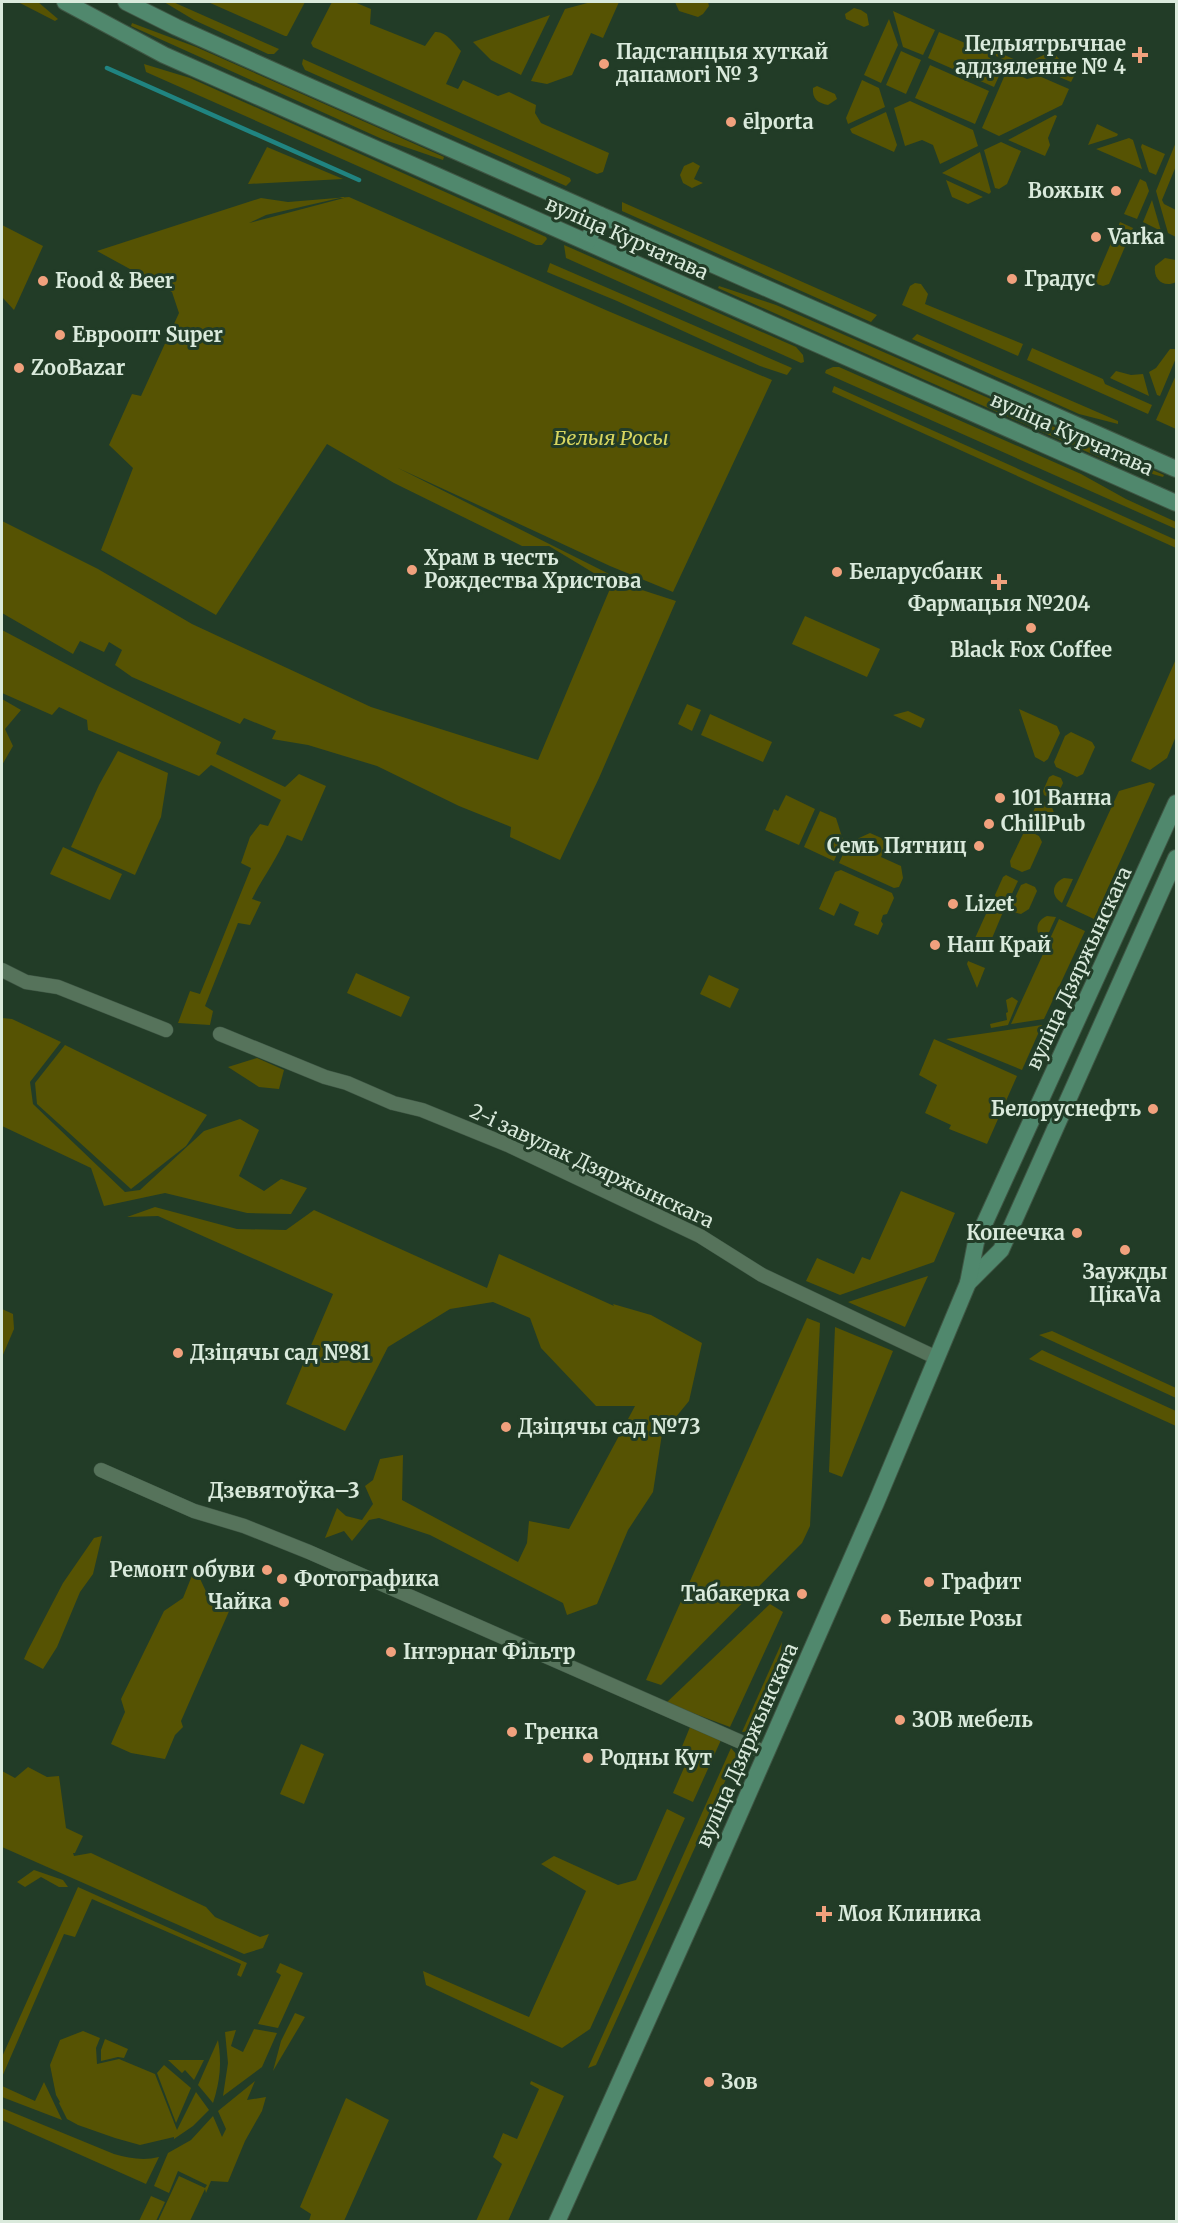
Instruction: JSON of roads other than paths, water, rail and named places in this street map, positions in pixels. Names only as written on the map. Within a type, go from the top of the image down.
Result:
[{"type":"main road","name":"вуліца Курчатава","points":[[65,2],[164,55],[1176,502]]},
{"type":"main road","name":"вуліца Курчатава","points":[[126,2],[187,32],[1176,469]]},
{"type":"main road","points":[[587,242],[600,214]]},
{"type":"main road","name":"вуліца Дзяржынскага","points":[[557,2222],[766,1753],[937,1358],[968,1283],[976,1242],[1176,803]]},
{"type":"main road","name":"вуліца Дзяржынскага","points":[[968,1283],[1001,1250],[1176,858]]},
{"type":"street","points":[[2,970],[26,982],[58,987],[166,1030]]},
{"type":"street","name":"2-і завулак Дзяржынскага","points":[[220,1034],[325,1077],[347,1083],[393,1103],[422,1110],[508,1145],[700,1236],[762,1275],[937,1358]]},
{"type":"street","points":[[101,1470],[194,1511],[244,1526],[309,1552],[766,1753]]},
{"type":"waterway","points":[[107,68],[359,180]]},
{"type":"place","name":"Педыятрычнае аддзяленне № 4","points":[[1140,55]]},
{"type":"place","name":"Падстанцыя хуткай дапамогі № 3","points":[[604,64]]},
{"type":"place","name":"ēlporta","points":[[731,122]]},
{"type":"place","name":"Вожык","points":[[1116,191]]},
{"type":"place","name":"Varka","points":[[1096,237]]},
{"type":"place","name":"Градус","points":[[1012,279]]},
{"type":"place","name":"Food & Beer","points":[[43,281]]},
{"type":"place","name":"Евроопт Super","points":[[60,335]]},
{"type":"place","name":"ZooBazar","points":[[19,368]]},
{"type":"place","name":"Храм в честь Рождества Христова","points":[[412,570]]},
{"type":"place","name":"Беларусбанк","points":[[837,572]]},
{"type":"place","name":"Фармацыя №204","points":[[999,582]]},
{"type":"place","name":"Black Fox Coffee","points":[[1031,628]]},
{"type":"place","name":"101 Ванна","points":[[1000,798]]},
{"type":"place","name":"ChillPub","points":[[989,824]]},
{"type":"place","name":"Семь Пятниц","points":[[979,846]]},
{"type":"place","name":"Lizet","points":[[953,904]]},
{"type":"place","name":"Наш Край","points":[[935,945]]},
{"type":"place","name":"Белоруснефть","points":[[1153,1109]]},
{"type":"place","name":"Копеечка","points":[[1077,1233]]},
{"type":"place","name":"Заужды ЦікаVа","points":[[1125,1250]]},
{"type":"place","name":"Дзіцячы сад №81","points":[[178,1353]]},
{"type":"place","name":"Дзіцячы сад №73","points":[[506,1427]]},
{"type":"place","name":"Ремонт обуви","points":[[267,1570]]},
{"type":"place","name":"Фотографика","points":[[282,1579]]},
{"type":"place","name":"Графит","points":[[929,1582]]},
{"type":"place","name":"Табакерка","points":[[802,1594]]},
{"type":"place","name":"Чайка","points":[[284,1602]]},
{"type":"place","name":"Белые Розы","points":[[886,1619]]},
{"type":"place","name":"Інтэрнат Фільтр","points":[[391,1652]]},
{"type":"place","name":"ЗОВ мебель","points":[[900,1720]]},
{"type":"place","name":"Гренка","points":[[512,1732]]},
{"type":"place","name":"Родны Кут","points":[[588,1758]]},
{"type":"place","name":"Моя Клиника","points":[[824,1914]]},
{"type":"place","name":"Зов","points":[[709,2082]]},
{"type":"district","name":"Дзевятоўка–3","points":[[284,1491]]},
{"type":"park label","name":"Белыя Росы","points":[[611,438]]}]
